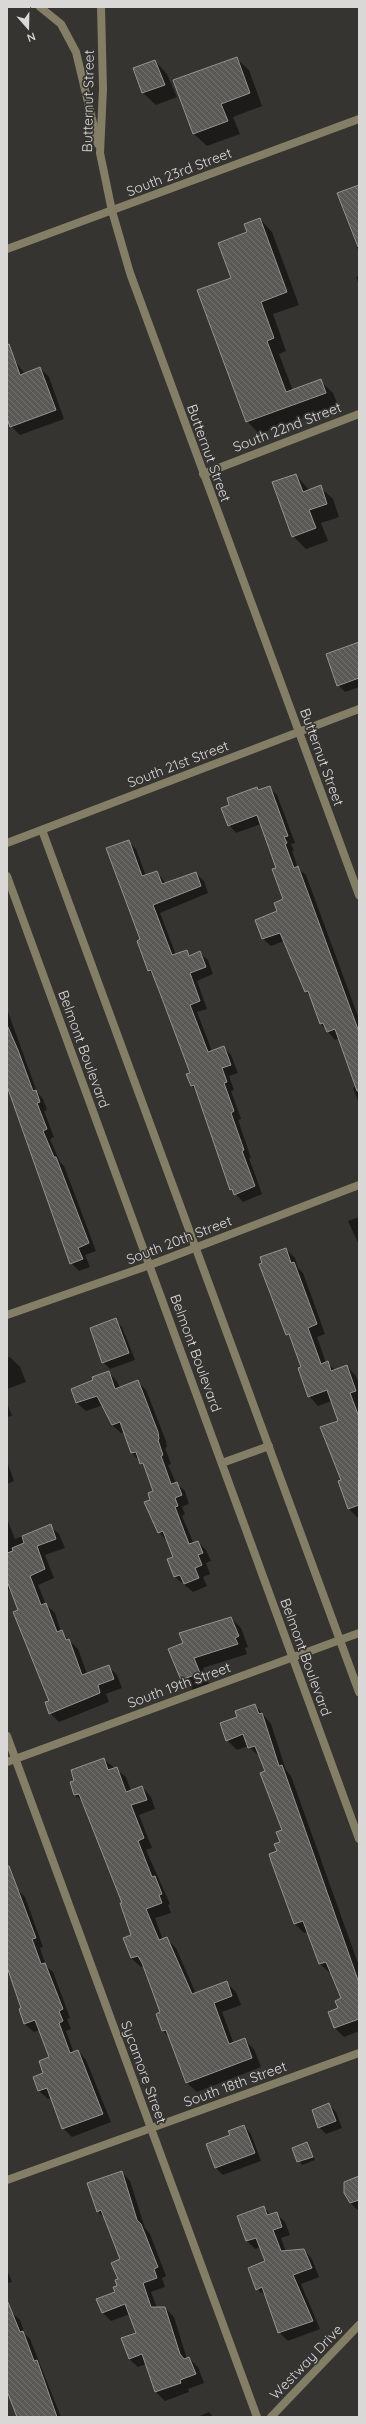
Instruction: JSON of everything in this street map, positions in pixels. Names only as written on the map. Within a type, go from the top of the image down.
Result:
[{"type":"street","points":[[40,7],[61,24],[76,52],[100,153]]},
{"type":"street","name":"Butternut Street","points":[[101,7],[103,89],[100,153],[112,211],[130,273],[359,894]]},
{"type":"street","name":"South 23rd Street","points":[[7,249],[359,118]]},
{"type":"street","name":"South 22nd Street","points":[[203,474],[359,414]]},
{"type":"street","name":"South 21st Street","points":[[7,843],[359,709]]},
{"type":"street","points":[[42,830],[359,1692]]},
{"type":"street","name":"Belmont Boulevard","points":[[7,876],[359,1839]]},
{"type":"street","name":"South 20th Street","points":[[7,1315],[150,1265],[359,1185]]},
{"type":"street","points":[[222,1463],[269,1446]]},
{"type":"street","name":"South 19th Street","points":[[7,1762],[359,1633]]},
{"type":"street","name":"Sycamore Street","points":[[7,1736],[257,2417]]},
{"type":"street","name":"South 18th Street","points":[[7,2180],[359,2052]]},
{"type":"street","name":"Westway Drive","points":[[271,2417],[359,2325]]},
{"type":"building","points":[[237,57],[250,93],[221,104],[228,121],[193,134],[173,80]]},
{"type":"building","points":[[155,60],[165,85],[142,93],[133,68]]},
{"type":"building","points":[[359,185],[359,247],[358,247],[337,193]]},
{"type":"building","points":[[260,218],[287,292],[261,302],[274,338],[267,341],[286,392],[321,379],[326,393],[246,422],[197,290],[231,278],[218,243],[247,232],[244,224]]},
{"type":"building","points":[[9,344],[20,375],[40,367],[56,410],[10,427],[7,418],[7,345]]},
{"type":"building","points":[[296,474],[303,492],[321,485],[327,504],[309,510],[316,528],[292,537],[272,482]]},
{"type":"building","points":[[359,642],[359,678],[337,686],[326,654]]},
{"type":"building","points":[[270,786],[288,836],[284,837],[287,843],[285,844],[294,868],[298,866],[359,1032],[359,1091],[357,1091],[335,1029],[327,1032],[323,1023],[320,1024],[308,991],[305,992],[280,933],[262,939],[255,920],[277,911],[274,903],[283,899],[272,869],[276,868],[257,815],[228,826],[221,808],[229,805],[227,798],[257,787],[258,790]]},
{"type":"building","points":[[129,840],[142,876],[157,871],[162,884],[196,872],[201,886],[153,905],[172,955],[187,950],[189,956],[200,951],[206,967],[190,973],[200,1001],[190,1005],[208,1052],[224,1046],[231,1065],[222,1068],[227,1082],[224,1083],[234,1111],[231,1113],[244,1150],[242,1151],[255,1186],[234,1195],[232,1189],[230,1190],[194,1085],[191,1086],[186,1074],[190,1073],[163,1001],[151,970],[148,971],[137,941],[140,939],[106,848]]},
{"type":"building","points":[[7,1025],[33,1091],[36,1090],[40,1102],[37,1103],[47,1129],[43,1131],[54,1157],[56,1157],[89,1243],[78,1248],[83,1259],[70,1264],[7,1086]]},
{"type":"building","points":[[286,1248],[291,1263],[294,1262],[317,1324],[308,1328],[321,1364],[328,1361],[331,1371],[347,1365],[356,1391],[350,1393],[359,1417],[359,1505],[348,1509],[338,1481],[341,1480],[320,1427],[338,1421],[327,1390],[308,1397],[298,1368],[301,1367],[289,1334],[286,1335],[259,1264],[262,1263],[260,1257]]},
{"type":"building","points":[[116,1318],[129,1353],[102,1363],[90,1328]]},
{"type":"building","points":[[109,1371],[115,1389],[138,1380],[158,1432],[158,1440],[163,1455],[161,1456],[171,1484],[177,1482],[182,1495],[175,1498],[178,1506],[175,1507],[189,1544],[198,1541],[203,1553],[198,1555],[202,1565],[195,1568],[199,1578],[184,1584],[180,1575],[174,1577],[167,1559],[173,1557],[163,1531],[158,1533],[144,1502],[150,1500],[148,1493],[153,1491],[143,1463],[140,1464],[136,1452],[131,1453],[120,1422],[112,1425],[97,1396],[76,1403],[71,1389],[93,1380],[92,1377]]},
{"type":"building","points":[[51,1524],[56,1539],[37,1546],[45,1569],[30,1576],[41,1605],[46,1603],[57,1632],[62,1630],[66,1640],[69,1639],[82,1675],[109,1665],[114,1679],[98,1685],[100,1693],[49,1714],[45,1702],[49,1701],[13,1612],[18,1610],[7,1581],[7,1553],[13,1551],[12,1548],[24,1543],[22,1536]]},
{"type":"building","points":[[231,1617],[239,1636],[235,1638],[238,1644],[194,1658],[200,1673],[181,1680],[168,1649],[183,1643],[179,1633]]},
{"type":"building","points":[[255,1704],[259,1714],[262,1713],[279,1766],[282,1765],[359,1983],[359,2019],[334,2028],[328,2012],[338,2008],[335,2001],[341,1998],[326,1962],[319,1964],[303,1921],[294,1924],[269,1854],[277,1851],[274,1844],[280,1842],[276,1832],[282,1830],[260,1773],[265,1771],[255,1746],[248,1748],[243,1734],[226,1741],[220,1723],[237,1717],[235,1711]]},
{"type":"building","points":[[104,1758],[108,1770],[117,1767],[126,1792],[142,1786],[147,1800],[131,1805],[144,1838],[138,1841],[152,1877],[155,1876],[162,1894],[159,1895],[162,1903],[146,1909],[159,1940],[167,1937],[192,1994],[227,1981],[232,1996],[214,2003],[229,2044],[245,2038],[252,2058],[186,2083],[166,2030],[162,2031],[156,2014],[160,2012],[142,1963],[138,1956],[131,1958],[123,1938],[131,1935],[120,1903],[122,1903],[79,1794],[74,1795],[70,1782],[74,1781],[71,1770]]},
{"type":"building","points":[[7,1866],[9,1866],[36,1938],[32,1939],[41,1964],[45,1963],[63,2009],[59,2011],[63,2021],[59,2023],[70,2053],[78,2050],[103,2114],[62,2129],[47,2088],[38,2091],[33,2077],[43,2073],[39,2061],[49,2057],[35,2020],[24,2024],[19,2009],[21,2008],[7,1967]]},
{"type":"building","points":[[329,2103],[336,2121],[318,2128],[312,2110]]},
{"type":"building","points":[[244,2125],[255,2153],[215,2168],[206,2144],[230,2135],[228,2131]]},
{"type":"building","points":[[307,2142],[313,2157],[297,2162],[292,2148]]},
{"type":"building","points":[[122,2171],[137,2220],[141,2224],[158,2267],[154,2269],[157,2278],[143,2283],[151,2307],[165,2307],[180,2354],[184,2359],[189,2357],[196,2374],[180,2380],[181,2383],[155,2392],[142,2354],[129,2359],[121,2338],[136,2333],[125,2304],[102,2313],[96,2299],[115,2292],[113,2287],[117,2286],[115,2280],[118,2279],[111,2263],[120,2259],[101,2210],[97,2212],[87,2183]]},
{"type":"building","points":[[359,2176],[359,2200],[350,2203],[344,2193],[344,2182]]},
{"type":"building","points":[[264,2206],[267,2215],[277,2212],[282,2227],[273,2230],[281,2251],[304,2249],[312,2268],[293,2275],[313,2321],[278,2333],[262,2287],[256,2290],[248,2268],[265,2261],[256,2238],[246,2241],[237,2216]]},
{"type":"building","points":[[7,2300],[20,2332],[23,2331],[34,2361],[37,2360],[57,2417],[17,2417],[7,2391]]}]
